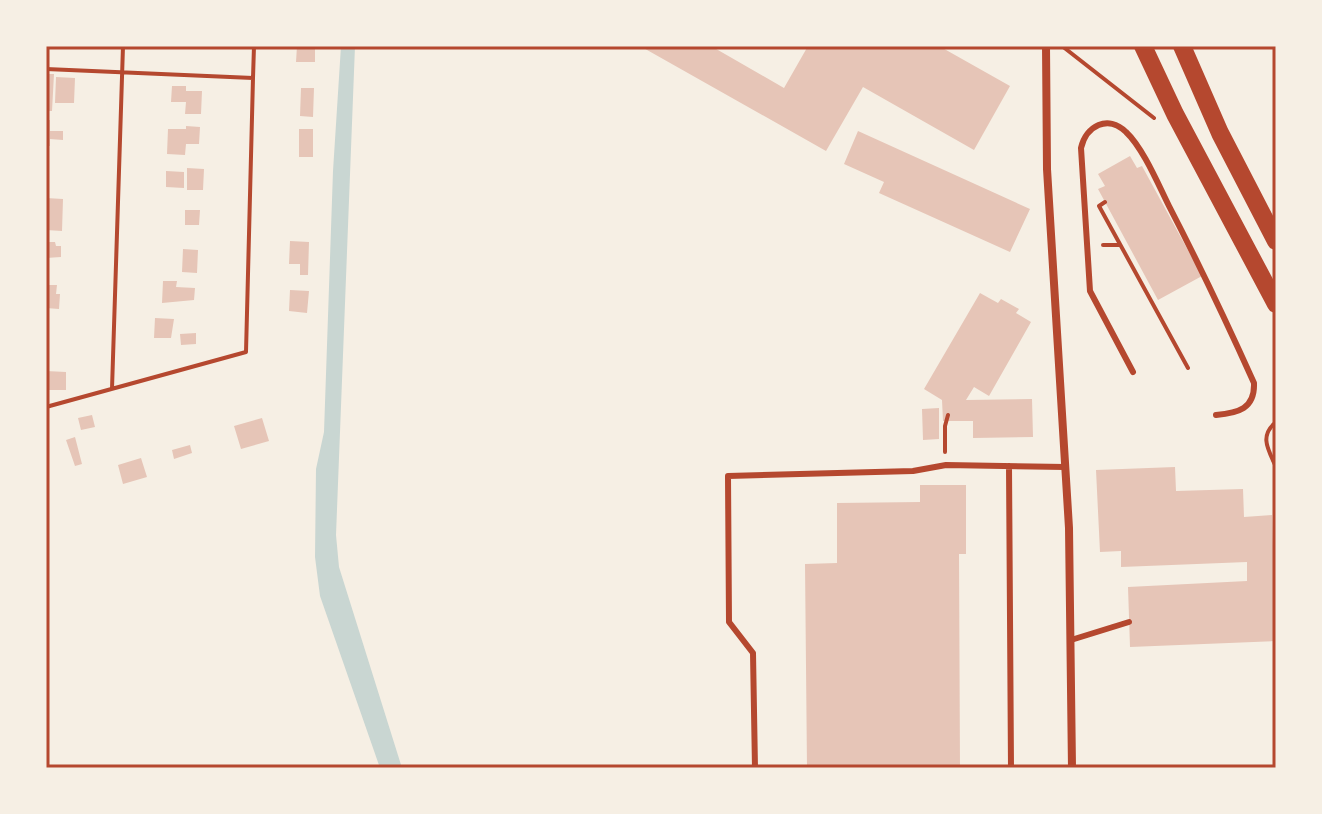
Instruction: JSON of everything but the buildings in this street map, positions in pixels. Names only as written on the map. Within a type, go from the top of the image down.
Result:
[{"type":"main road","points":[[1143,46],[1175,114],[1276,304]]},
{"type":"main road","points":[[1182,46],[1220,133],[1276,241]]},
{"type":"street","points":[[1046,46],[1047,169],[1065,467],[1072,768]]},
{"type":"lane","points":[[1133,372],[1090,291],[1081,148],[1087,133],[1100,124],[1118,126],[1126,131],[1138,149],[1214,295],[1254,383],[1248,406],[1236,413],[1216,415]]},
{"type":"lane","points":[[755,768],[753,653],[729,622],[728,476],[913,471],[946,465],[1065,467]]},
{"type":"lane","points":[[1009,466],[1011,768]]},
{"type":"lane","points":[[1071,640],[1129,622]]},
{"type":"path","points":[[112,389],[123,46]]},
{"type":"path","points":[[46,407],[246,352],[254,46]]},
{"type":"path","points":[[1062,46],[1156,120]]},
{"type":"path","points":[[46,69],[253,78]]},
{"type":"path","points":[[1105,202],[1099,206],[1188,368]]},
{"type":"path","points":[[1276,422],[1267,429],[1265,441],[1276,467]]},
{"type":"shaded area","points":[[341,46],[355,46],[336,535],[339,567],[402,768],[380,768],[320,596],[315,557],[316,469],[324,432],[333,171]]}]
